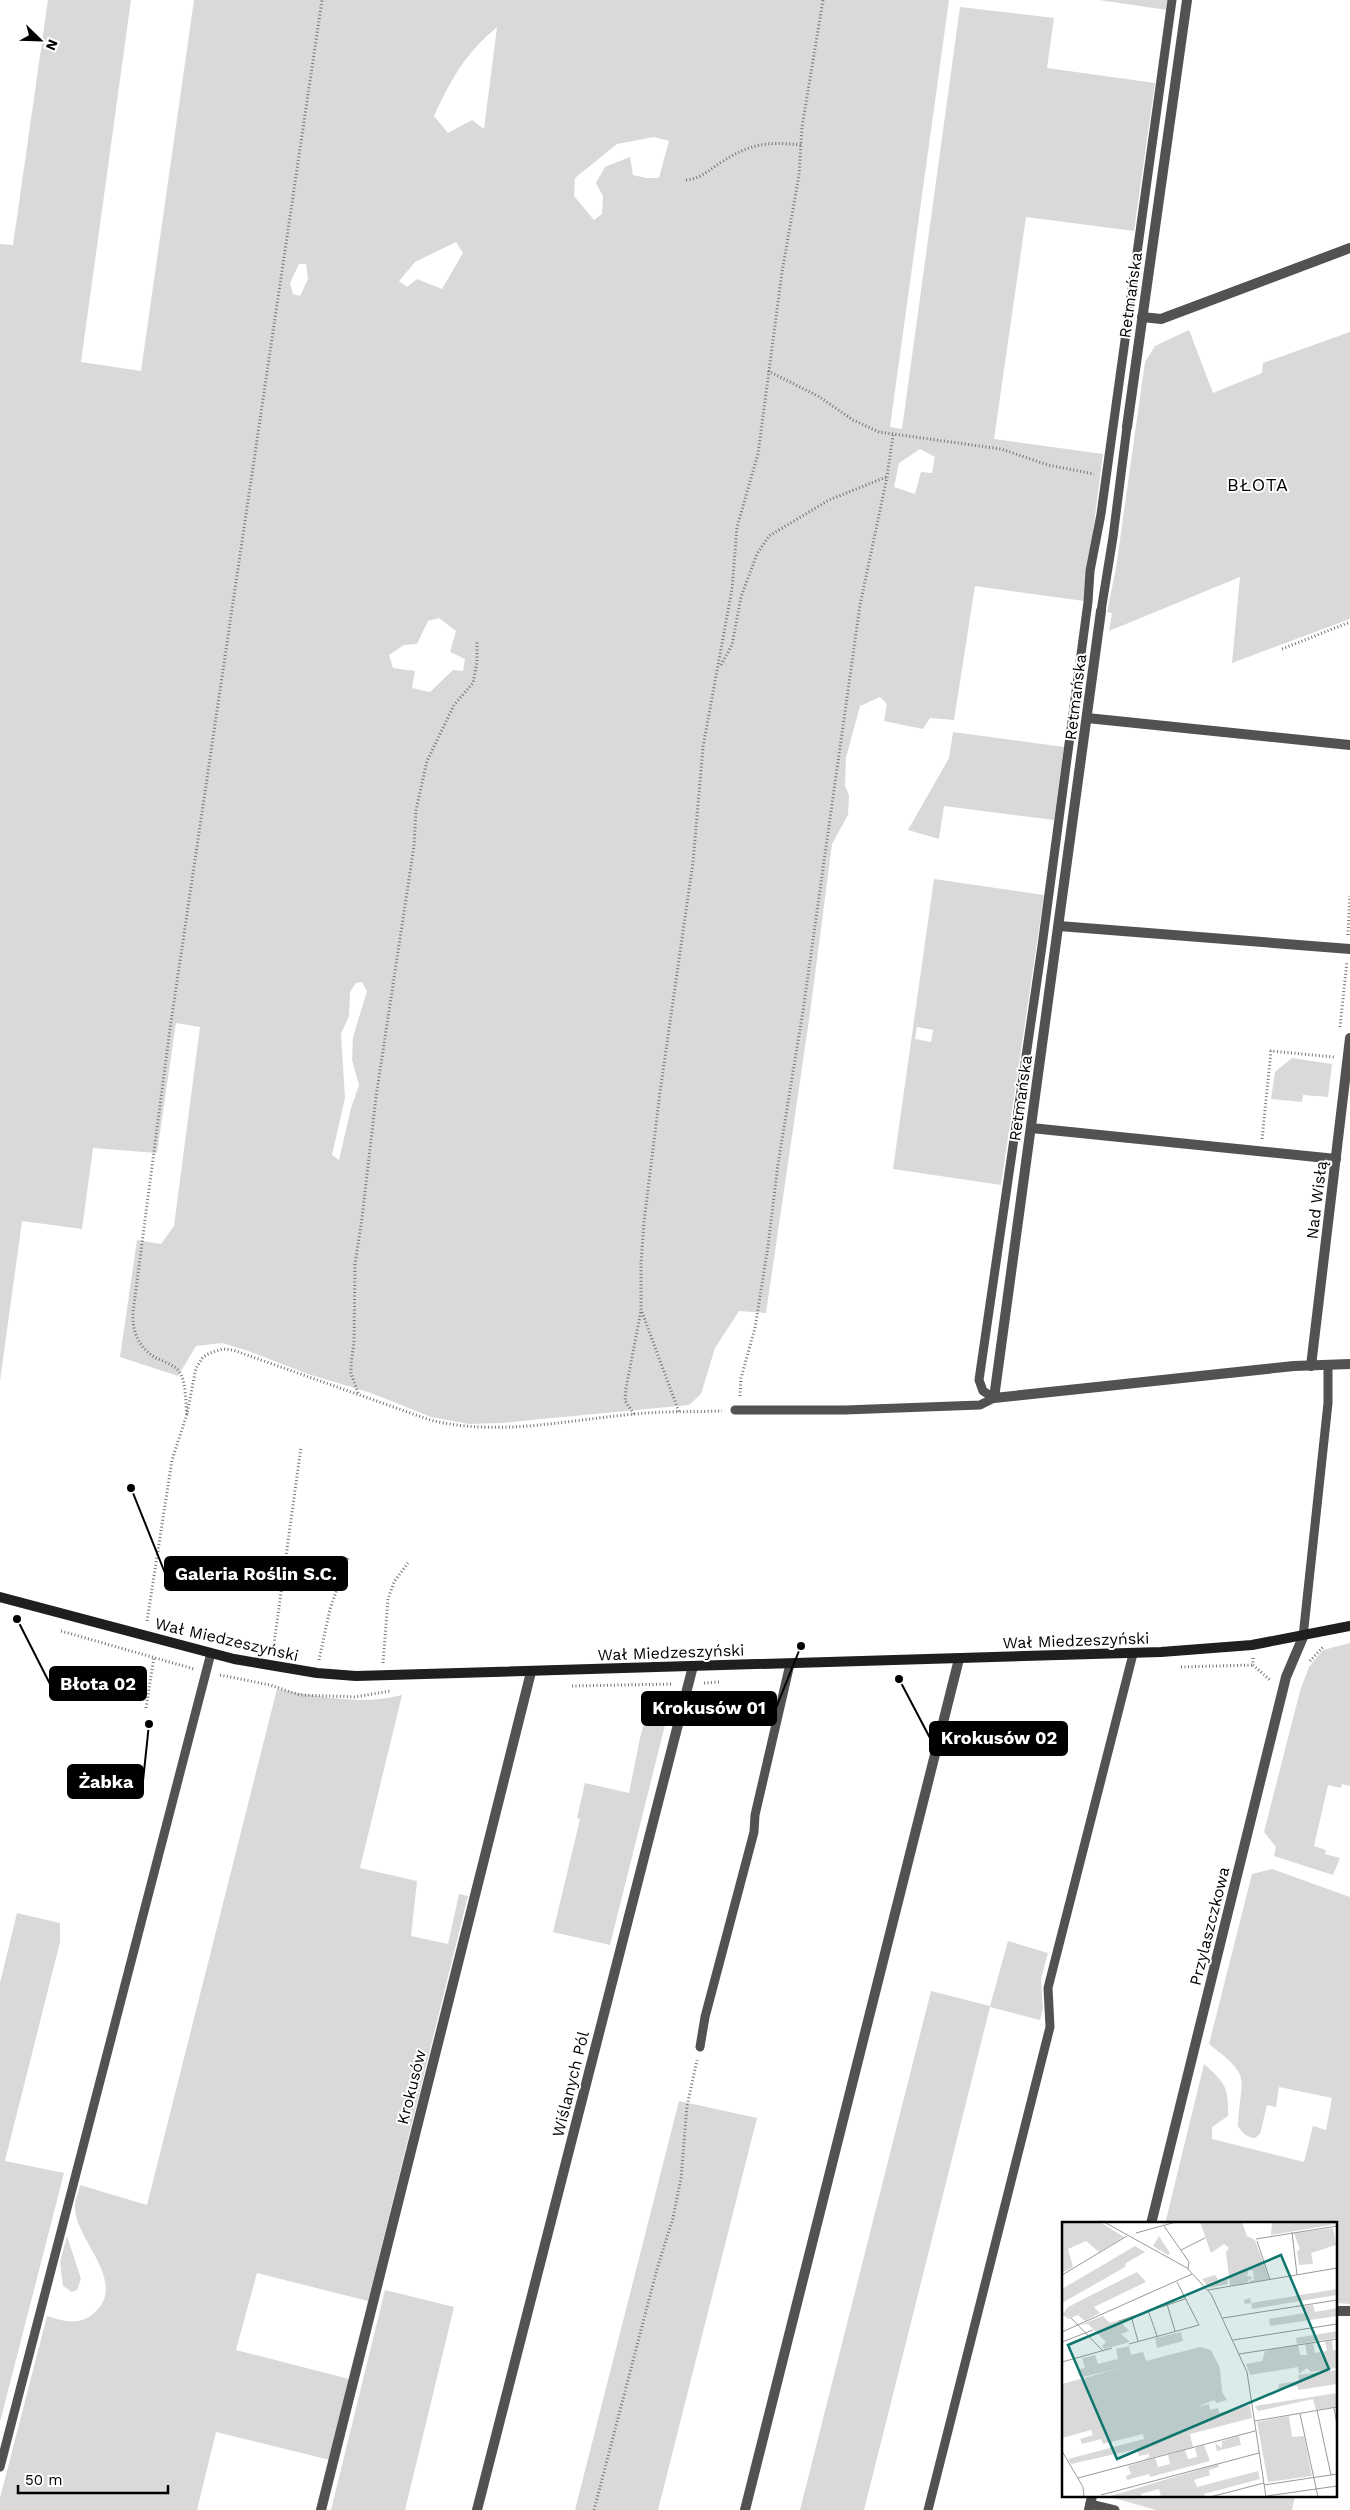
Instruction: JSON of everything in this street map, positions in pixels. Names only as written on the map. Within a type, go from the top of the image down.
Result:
[{"type":"main road","name":"Wał Miedzeszyński","points":[[0,1597],[211,1653],[271,1666],[317,1673],[382,1676],[1133,1654],[1226,1648],[1303,1637],[1350,1626]]},
{"type":"street","name":"Retmańska","points":[[1127,427],[1187,0]]},
{"type":"street","points":[[1142,318],[1161,319],[1350,248]]},
{"type":"street","name":"Retmańska","points":[[994,1398],[1101,611]]},
{"type":"street","points":[[1087,718],[1350,745]]},
{"type":"street","points":[[1059,926],[1349,949]]},
{"type":"street","name":"Nad Wisłą","points":[[1311,1366],[1350,1038]]},
{"type":"street","points":[[1030,1128],[1336,1159]]},
{"type":"street","points":[[994,1398],[1311,1366],[1350,1364]]},
{"type":"street","name":"Przylaszczkowa","points":[[1151,2222],[1286,1677],[1303,1637]]},
{"type":"street","points":[[745,2510],[958,1659]]},
{"type":"street","name":"Wiślanych Pól","points":[[477,2510],[693,1666]]},
{"type":"street","name":"Krokusów","points":[[321,2510],[531,1672]]},
{"type":"lane","points":[[736,1410],[845,1410],[980,1405],[994,1398],[983,1390],[979,1380],[1042,946],[1088,602],[1090,571],[1106,476],[1172,0]]},
{"type":"lane","name":"Retmańska","points":[[1101,611],[1113,537],[1127,427]]},
{"type":"lane","points":[[1303,1637],[1328,1403],[1328,1366]]},
{"type":"lane","points":[[0,2467],[211,1653]]},
{"type":"lane","points":[[928,2510],[1050,2027],[1048,1988],[1133,1654]]},
{"type":"lane","points":[[700,2047],[704,2018],[754,1832],[755,1815],[790,1664]]},
{"type":"lane","points":[[1090,2503],[1115,2510]]},
{"type":"path","points":[[187,1414],[181,1376],[177,1369],[155,1357],[139,1342],[133,1325],[133,1312],[170,1029],[322,0]]},
{"type":"path","points":[[634,1414],[625,1401],[626,1388],[641,1312],[641,1264],[644,1222],[660,1092],[693,862],[704,740],[719,670],[732,589],[738,527],[758,454],[768,371],[799,175],[801,145],[823,0]]},
{"type":"path","points":[[686,180],[696,179],[735,154],[761,143],[775,142],[801,145]]},
{"type":"path","points":[[768,371],[818,396],[853,420],[879,432],[1002,449],[1048,466],[1106,476]]},
{"type":"path","points":[[745,1410],[741,1400],[742,1378],[755,1328],[766,1264],[778,1164],[803,1012],[860,605],[887,477],[893,435]]},
{"type":"path","points":[[719,670],[732,645],[741,597],[757,554],[769,536],[829,500],[887,477]]},
{"type":"path","points":[[1282,648],[1350,622]]},
{"type":"path","points":[[358,1393],[351,1373],[354,1342],[355,1264],[376,1097],[414,846],[416,810],[427,761],[454,705],[475,677],[477,640]]},
{"type":"path","points":[[1340,1029],[1349,949],[1350,896]]},
{"type":"path","points":[[1261,1151],[1271,1051],[1337,1057],[1336,1067]]},
{"type":"path","points":[[1262,1139],[1271,1140]]},
{"type":"path","points":[[641,1312],[679,1412]]},
{"type":"path","points":[[144,1635],[172,1460],[187,1414],[198,1362],[210,1353],[223,1349],[240,1352],[430,1420],[477,1428],[571,1423],[634,1414],[736,1410]]},
{"type":"path","points":[[271,1666],[302,1447]]},
{"type":"path","points":[[317,1673],[330,1609],[348,1558]]},
{"type":"path","points":[[382,1676],[388,1599],[394,1582],[408,1563]]},
{"type":"path","points":[[1307,1664],[1323,1648],[1332,1645]]},
{"type":"path","points":[[146,1708],[154,1657]]},
{"type":"path","points":[[1253,1657],[1253,1665],[1277,1686]]},
{"type":"path","points":[[594,2510],[657,2269],[673,2218],[681,2178],[687,2106],[700,2047]]},
{"type":"shaded area","points":[[48,0],[131,0],[81,362],[141,371],[194,0],[949,0],[890,427],[902,429],[960,7],[1054,18],[1047,68],[1155,83],[1134,231],[1026,217],[994,439],[1103,454],[1084,601],[975,586],[954,720],[930,718],[923,729],[884,721],[887,704],[880,697],[860,706],[846,758],[845,786],[849,795],[848,815],[832,844],[810,1013],[766,1313],[739,1311],[715,1348],[701,1394],[689,1405],[501,1423],[469,1424],[431,1417],[371,1393],[308,1374],[222,1343],[196,1346],[178,1376],[120,1357],[137,1240],[161,1244],[174,1226],[200,1027],[176,1023],[157,1153],[93,1148],[82,1229],[22,1221],[0,1381],[0,244],[13,245]],"holes":[[[497,27],[484,129],[472,120],[448,133],[434,116],[467,57]],[[654,137],[669,141],[659,178],[633,175],[630,157],[605,167],[596,183],[603,196],[602,214],[594,220],[574,196],[575,178],[617,144]],[[456,242],[463,253],[442,289],[417,279],[407,287],[399,281],[415,262]],[[299,264],[306,264],[308,279],[300,296],[293,294],[290,283]],[[920,449],[935,457],[932,473],[921,472],[915,494],[894,487],[899,463]],[[439,618],[456,631],[450,652],[465,659],[463,671],[453,670],[430,692],[412,688],[415,671],[393,668],[389,655],[404,645],[417,644],[428,621]],[[362,982],[367,991],[353,1037],[352,1060],[359,1085],[351,1108],[339,1160],[332,1155],[345,1098],[341,1034],[349,1016],[350,992],[356,983]]]},
{"type":"shaded area","points":[[1099,0],[1168,0],[1167,10]]},
{"type":"shaded area","points":[[1189,330],[1213,393],[1262,373],[1263,363],[1350,332],[1350,619],[1232,663],[1240,577],[1109,631],[1112,613],[1107,612],[1116,568],[1145,362],[1155,346]]},
{"type":"shaded area","points":[[953,732],[1064,747],[1054,820],[944,806],[939,839],[908,830],[949,758]]},
{"type":"shaded area","points":[[934,879],[1044,895],[1001,1185],[893,1169]],"holes":[[[917,1027],[933,1030],[931,1042],[915,1039]]]},
{"type":"shaded area","points":[[1292,1058],[1332,1064],[1328,1097],[1303,1095],[1302,1102],[1271,1099],[1275,1072]]},
{"type":"shaded area","points":[[1350,1643],[1350,1786],[1342,1784],[1341,1788],[1328,1785],[1314,1846],[1326,1850],[1325,1854],[1340,1858],[1333,1875],[1274,1856],[1276,1847],[1264,1832],[1300,1691],[1309,1667],[1323,1650]]},
{"type":"shaded area","points":[[277,1689],[355,1700],[371,1700],[402,1695],[360,1868],[417,1881],[411,1936],[448,1944],[459,1894],[468,1896],[368,2301],[257,2273],[236,2350],[349,2379],[330,2460],[216,2432],[197,2510],[0,2510],[0,2498],[47,2316],[65,2321],[82,2320],[93,2314],[103,2302],[106,2289],[104,2275],[77,2220],[75,2205],[80,2185],[147,2205]]},
{"type":"shaded area","points":[[651,1698],[668,1713],[610,1945],[553,1932],[580,1819],[577,1818],[585,1783],[629,1793],[640,1738]]},
{"type":"shaded area","points":[[1272,1869],[1350,1897],[1350,2304],[1338,2303],[1338,2222],[1165,2222],[1204,2064],[1221,2081],[1228,2098],[1228,2116],[1212,2127],[1212,2139],[1304,2162],[1313,2126],[1326,2130],[1332,2098],[1279,2087],[1276,2107],[1267,2105],[1260,2134],[1255,2138],[1245,2135],[1238,2126],[1242,2087],[1241,2079],[1233,2064],[1209,2044],[1252,1874]]},
{"type":"shaded area","points":[[17,1913],[60,1923],[60,1942],[5,2161],[64,2173],[0,2422],[0,1983]]},
{"type":"shaded area","points":[[1008,1941],[1048,1953],[1041,1979],[1043,2009],[1040,2020],[990,2007],[864,2510],[800,2510],[931,1991],[990,2006]]},
{"type":"shaded area","points":[[679,2101],[757,2118],[658,2510],[575,2510]]},
{"type":"shaded area","points":[[67,2236],[81,2279],[77,2290],[72,2292],[63,2286],[60,2262]]},
{"type":"shaded area","points":[[385,2290],[454,2307],[405,2510],[331,2510]]},
{"type":"shaded area","points":[[1114,2498],[1295,2498],[1292,2510],[1156,2510]]},
{"type":"place","name":"Galeria Roślin S.C.","points":[[131,1488]]},
{"type":"place","name":"Błota 02","points":[[17,1619]]},
{"type":"place","name":"Krokusów 01","points":[[801,1646]]},
{"type":"place","name":"Krokusów 02","points":[[899,1679]]},
{"type":"place","name":"Żabka","points":[[149,1724]]},
{"type":"district","name":"BŁOTA","points":[[1258,485]]}]
